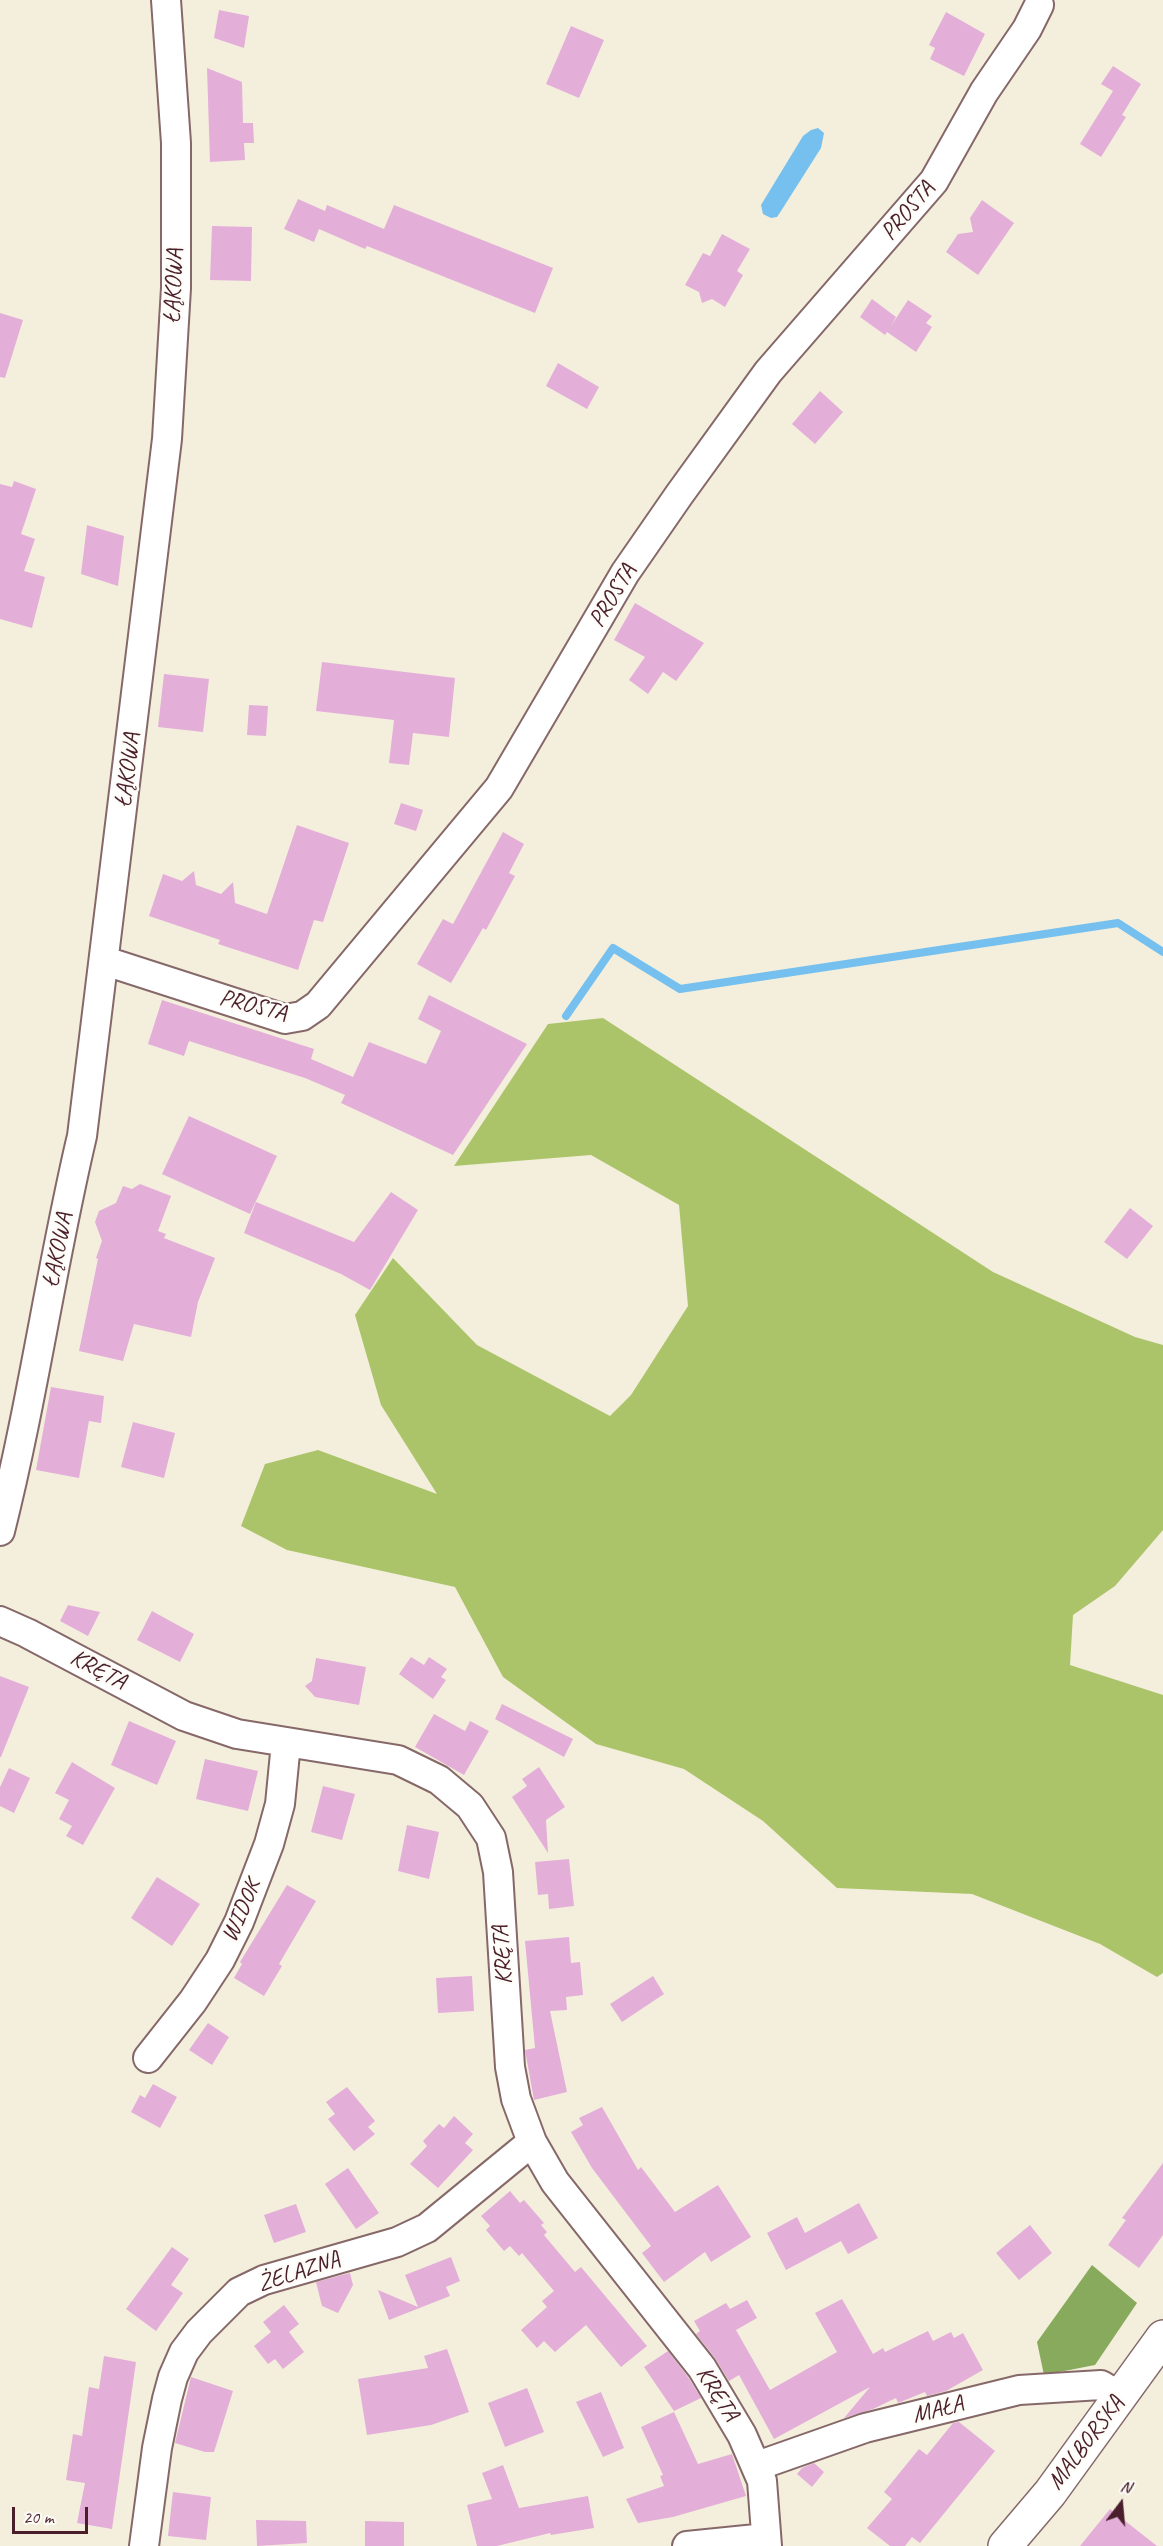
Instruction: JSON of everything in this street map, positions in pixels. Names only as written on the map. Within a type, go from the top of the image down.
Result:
[{"type":"street","name":"ŁĄKOWA","points":[[0,1530],[14,1474],[69,1191],[82,1136],[167,439],[176,288],[176,142],[166,0]]},
{"type":"street","name":"PROSTA","points":[[105,961],[285,1019],[302,1016],[318,1005],[499,788],[625,573],[685,486],[768,372],[934,181],[984,92],[1027,29],[1039,5]]},
{"type":"street","name":"KRĘTA","points":[[0,1621],[184,1716],[237,1734],[398,1760],[440,1780],[470,1806],[491,1838],[498,1872],[510,2067],[516,2099],[532,2142],[555,2182],[702,2367],[742,2435],[762,2481],[767,2542]]},
{"type":"street","name":"WIDOK","points":[[148,2058],[193,2001],[220,1960],[239,1922],[266,1853],[280,1804],[286,1743]]},
{"type":"street","name":"ŻELAZNA","points":[[144,2546],[157,2448],[167,2399],[180,2360],[199,2332],[239,2292],[264,2280],[397,2242],[426,2228],[532,2142]]},
{"type":"street","name":"MALBORSKA","points":[[1005,2546],[1050,2493],[1163,2337]]},
{"type":"street","name":"MAŁA","points":[[757,2466],[865,2428],[1019,2390],[1101,2385],[1121,2397]]},
{"type":"street","points":[[687,2546],[767,2542]]},
{"type":"green space","points":[[603,1018],[993,1272],[1135,1337],[1163,1345],[1163,1530],[1115,1586],[1073,1615],[1070,1665],[1163,1695],[1163,1973],[1157,1977],[1100,1944],[972,1894],[837,1888],[763,1821],[684,1769],[596,1744],[503,1677],[455,1587],[287,1550],[241,1526],[265,1464],[318,1450],[437,1494],[381,1405],[355,1315],[393,1258],[477,1345],[610,1416],[631,1395],[688,1306],[679,1205],[591,1155],[454,1166],[548,1024]]},
{"type":"green space","points":[[1092,2265],[1137,2303],[1095,2365],[1044,2375],[1037,2342]]},
{"type":"water","points":[[818,128],[824,133],[821,148],[781,211],[777,217],[771,218],[763,214],[761,205],[803,136]]},
{"type":"building","points":[[219,10],[249,16],[244,48],[214,38]]},
{"type":"building","points":[[946,12],[985,34],[964,76],[930,59],[935,48],[929,45]]},
{"type":"building","points":[[571,26],[604,40],[579,98],[546,84]]},
{"type":"building","points":[[1113,66],[1141,84],[1122,115],[1126,117],[1101,157],[1080,144],[1113,91],[1101,84]]},
{"type":"building","points":[[207,68],[242,82],[243,123],[253,123],[254,143],[244,143],[245,160],[210,162]]},
{"type":"building","points":[[298,199],[325,211],[327,205],[384,229],[394,205],[553,268],[535,313],[367,246],[365,249],[319,229],[314,242],[284,229]]},
{"type":"building","points":[[982,200],[1014,223],[978,275],[946,252],[958,234],[973,232],[970,218]]},
{"type":"building","points":[[212,226],[252,227],[251,281],[210,280]]},
{"type":"building","points":[[722,234],[750,249],[737,271],[743,275],[725,307],[712,299],[702,303],[699,292],[685,285],[703,253],[710,256]]},
{"type":"building","points":[[872,299],[896,317],[891,326],[908,300],[932,316],[926,323],[932,327],[916,352],[887,332],[885,335],[860,317]]},
{"type":"building","points":[[0,313],[23,320],[5,378],[0,377]]},
{"type":"building","points":[[558,363],[599,387],[587,409],[546,386]]},
{"type":"building","points":[[820,391],[843,412],[815,444],[792,424]]},
{"type":"building","points":[[14,481],[36,489],[21,534],[35,539],[24,571],[45,577],[32,628],[0,619],[0,484],[12,487]]},
{"type":"building","points":[[87,525],[124,536],[118,586],[81,574]]},
{"type":"building","points":[[635,603],[704,643],[676,681],[663,672],[648,694],[629,680],[645,657],[614,640]]},
{"type":"building","points":[[322,662],[455,678],[449,737],[413,733],[409,765],[389,763],[394,720],[316,711]]},
{"type":"building","points":[[164,674],[209,679],[203,732],[158,727]]},
{"type":"building","points":[[249,705],[268,706],[266,736],[247,735]]},
{"type":"building","points":[[401,803],[423,810],[416,831],[394,824]]},
{"type":"building","points":[[297,825],[349,843],[323,922],[314,920],[298,970],[218,944],[220,940],[149,916],[163,874],[182,881],[194,871],[196,885],[221,894],[233,882],[235,903],[267,914]]},
{"type":"building","points":[[503,832],[524,844],[509,873],[515,876],[486,930],[483,928],[451,983],[417,964],[443,919],[453,924]]},
{"type":"building","points":[[429,995],[527,1044],[453,1155],[341,1103],[345,1095],[305,1078],[189,1041],[184,1056],[148,1044],[162,1000],[314,1049],[311,1059],[353,1077],[369,1042],[426,1064],[441,1031],[418,1019]]},
{"type":"building","points":[[189,1116],[277,1156],[250,1214],[162,1174]]},
{"type":"building","points":[[140,1184],[171,1196],[158,1231],[166,1234],[164,1238],[215,1258],[198,1302],[191,1337],[134,1324],[123,1361],[79,1351],[98,1259],[96,1258],[102,1241],[95,1222],[99,1211],[116,1203],[123,1186],[132,1189]]},
{"type":"building","points":[[391,1192],[418,1210],[370,1290],[341,1274],[244,1233],[256,1202],[354,1242]]},
{"type":"building","points":[[1130,1208],[1153,1226],[1127,1259],[1104,1242]]},
{"type":"building","points":[[51,1387],[104,1396],[101,1423],[89,1421],[79,1478],[36,1470]]},
{"type":"building","points":[[133,1422],[175,1433],[164,1478],[121,1467]]},
{"type":"building","points":[[68,1605],[100,1612],[88,1636],[60,1621]]},
{"type":"building","points":[[152,1611],[194,1634],[180,1662],[137,1640]]},
{"type":"building","points":[[411,1657],[424,1665],[429,1657],[447,1669],[441,1677],[446,1680],[433,1699],[399,1674]]},
{"type":"building","points":[[316,1658],[366,1667],[359,1705],[315,1697],[305,1686],[312,1681]]},
{"type":"building","points":[[0,1676],[29,1687],[1,1757],[0,1757]]},
{"type":"building","points":[[502,1704],[573,1739],[564,1757],[495,1719]]},
{"type":"building","points":[[434,1714],[465,1731],[470,1721],[489,1731],[464,1775],[415,1747]]},
{"type":"building","points":[[129,1721],[176,1741],[157,1785],[111,1765]]},
{"type":"building","points":[[205,1759],[258,1771],[248,1811],[196,1799]]},
{"type":"building","points":[[72,1762],[115,1788],[83,1845],[66,1836],[72,1826],[59,1819],[69,1800],[55,1793]]},
{"type":"building","points":[[539,1767],[565,1807],[546,1820],[548,1853],[512,1797],[527,1786],[522,1779]]},
{"type":"building","points":[[9,1768],[30,1778],[14,1813],[0,1806],[0,1787]]},
{"type":"building","points":[[323,1786],[355,1794],[342,1840],[311,1832]]},
{"type":"building","points":[[407,1825],[439,1832],[429,1879],[398,1871]]},
{"type":"building","points":[[569,1859],[574,1906],[549,1909],[548,1894],[538,1895],[535,1862]]},
{"type":"building","points":[[157,1877],[200,1904],[172,1946],[131,1918]]},
{"type":"building","points":[[287,1885],[316,1901],[279,1964],[282,1966],[264,1996],[234,1978],[242,1964],[240,1962]]},
{"type":"building","points":[[569,1937],[571,1963],[580,1962],[583,1995],[566,1997],[567,2010],[550,2011],[567,2092],[534,2100],[525,2050],[535,2048],[525,1941]]},
{"type":"building","points":[[472,1976],[474,2011],[438,2013],[436,1978]]},
{"type":"building","points":[[653,1976],[664,1994],[622,2022],[610,2004]]},
{"type":"building","points":[[208,2023],[229,2037],[212,2065],[189,2050]]},
{"type":"building","points":[[153,2084],[177,2097],[160,2128],[131,2112],[140,2095],[145,2098]]},
{"type":"building","points":[[347,2087],[375,2121],[368,2127],[375,2134],[354,2151],[328,2119],[335,2114],[326,2102]]},
{"type":"building","points":[[602,2107],[638,2170],[641,2167],[675,2212],[718,2185],[751,2237],[711,2262],[705,2252],[664,2282],[642,2253],[651,2246],[592,2168],[571,2132],[583,2125],[579,2118]]},
{"type":"building","points":[[454,2116],[473,2134],[465,2143],[473,2150],[438,2188],[410,2164],[427,2146],[423,2141],[439,2124],[444,2128]]},
{"type":"building","points":[[1163,2163],[1163,2235],[1139,2268],[1108,2245],[1126,2220],[1122,2218]]},
{"type":"building","points":[[348,2168],[379,2213],[356,2229],[325,2184]]},
{"type":"building","points":[[510,2191],[520,2203],[524,2200],[544,2223],[541,2225],[547,2232],[544,2235],[575,2272],[581,2267],[647,2346],[621,2367],[586,2325],[555,2352],[544,2341],[537,2348],[521,2330],[547,2307],[542,2301],[554,2291],[522,2253],[519,2256],[510,2246],[504,2251],[486,2230],[490,2226],[481,2216]]},
{"type":"building","points":[[859,2203],[878,2238],[848,2254],[841,2241],[786,2270],[767,2233],[797,2217],[805,2233]]},
{"type":"building","points":[[296,2204],[306,2232],[274,2243],[264,2215]]},
{"type":"building","points":[[1030,2225],[1052,2253],[1019,2280],[996,2253]]},
{"type":"building","points":[[172,2247],[189,2259],[171,2285],[183,2293],[156,2331],[126,2309]]},
{"type":"building","points":[[451,2257],[460,2281],[446,2287],[450,2296],[389,2320],[378,2290],[418,2307],[405,2275]]},
{"type":"building","points":[[350,2273],[353,2285],[338,2313],[322,2306],[316,2282]]},
{"type":"building","points":[[842,2299],[873,2354],[883,2348],[885,2352],[928,2331],[933,2341],[951,2332],[954,2338],[963,2333],[983,2370],[946,2391],[927,2396],[925,2392],[898,2403],[896,2398],[873,2409],[844,2418],[870,2387],[774,2439],[739,2375],[729,2381],[696,2334],[700,2331],[694,2321],[726,2303],[730,2309],[747,2300],[757,2318],[736,2330],[770,2390],[837,2352],[815,2313]]},
{"type":"building","points":[[284,2305],[299,2324],[289,2332],[304,2352],[283,2369],[275,2359],[268,2364],[254,2346],[271,2332],[263,2322]]},
{"type":"building","points":[[447,2349],[469,2412],[431,2425],[367,2435],[358,2379],[428,2368],[424,2356]]},
{"type":"building","points":[[668,2351],[701,2398],[674,2411],[644,2367]]},
{"type":"building","points":[[104,2356],[136,2362],[112,2529],[77,2523],[85,2483],[66,2480],[73,2434],[82,2436],[89,2387],[99,2389]]},
{"type":"building","points":[[191,2377],[233,2391],[214,2452],[205,2452],[175,2443]]},
{"type":"building","points":[[527,2388],[544,2432],[505,2447],[488,2403]]},
{"type":"building","points":[[601,2392],[624,2448],[603,2457],[576,2402]]},
{"type":"building","points":[[674,2412],[698,2464],[732,2454],[746,2496],[673,2517],[638,2523],[626,2499],[664,2486],[660,2476],[663,2475],[641,2427]]},
{"type":"building","points":[[959,2422],[995,2451],[920,2543],[912,2537],[905,2546],[890,2546],[867,2528],[892,2499],[884,2492],[919,2449],[927,2455],[953,2423]]},
{"type":"building","points":[[814,2463],[824,2472],[812,2487],[797,2474],[802,2468]]},
{"type":"building","points":[[503,2465],[519,2508],[588,2496],[594,2528],[551,2535],[550,2533],[497,2546],[477,2546],[467,2505],[492,2499],[482,2473]]},
{"type":"building","points":[[173,2492],[211,2497],[206,2540],[168,2536]]},
{"type":"building","points":[[1110,2509],[1157,2546],[1080,2546]]},
{"type":"building","points":[[256,2520],[306,2521],[307,2543],[257,2546]]},
{"type":"building","points":[[365,2521],[404,2522],[404,2546],[365,2546]]},
{"type":"waterway","points":[[566,1016],[613,948],[680,989],[1118,923],[1163,952]]}]
